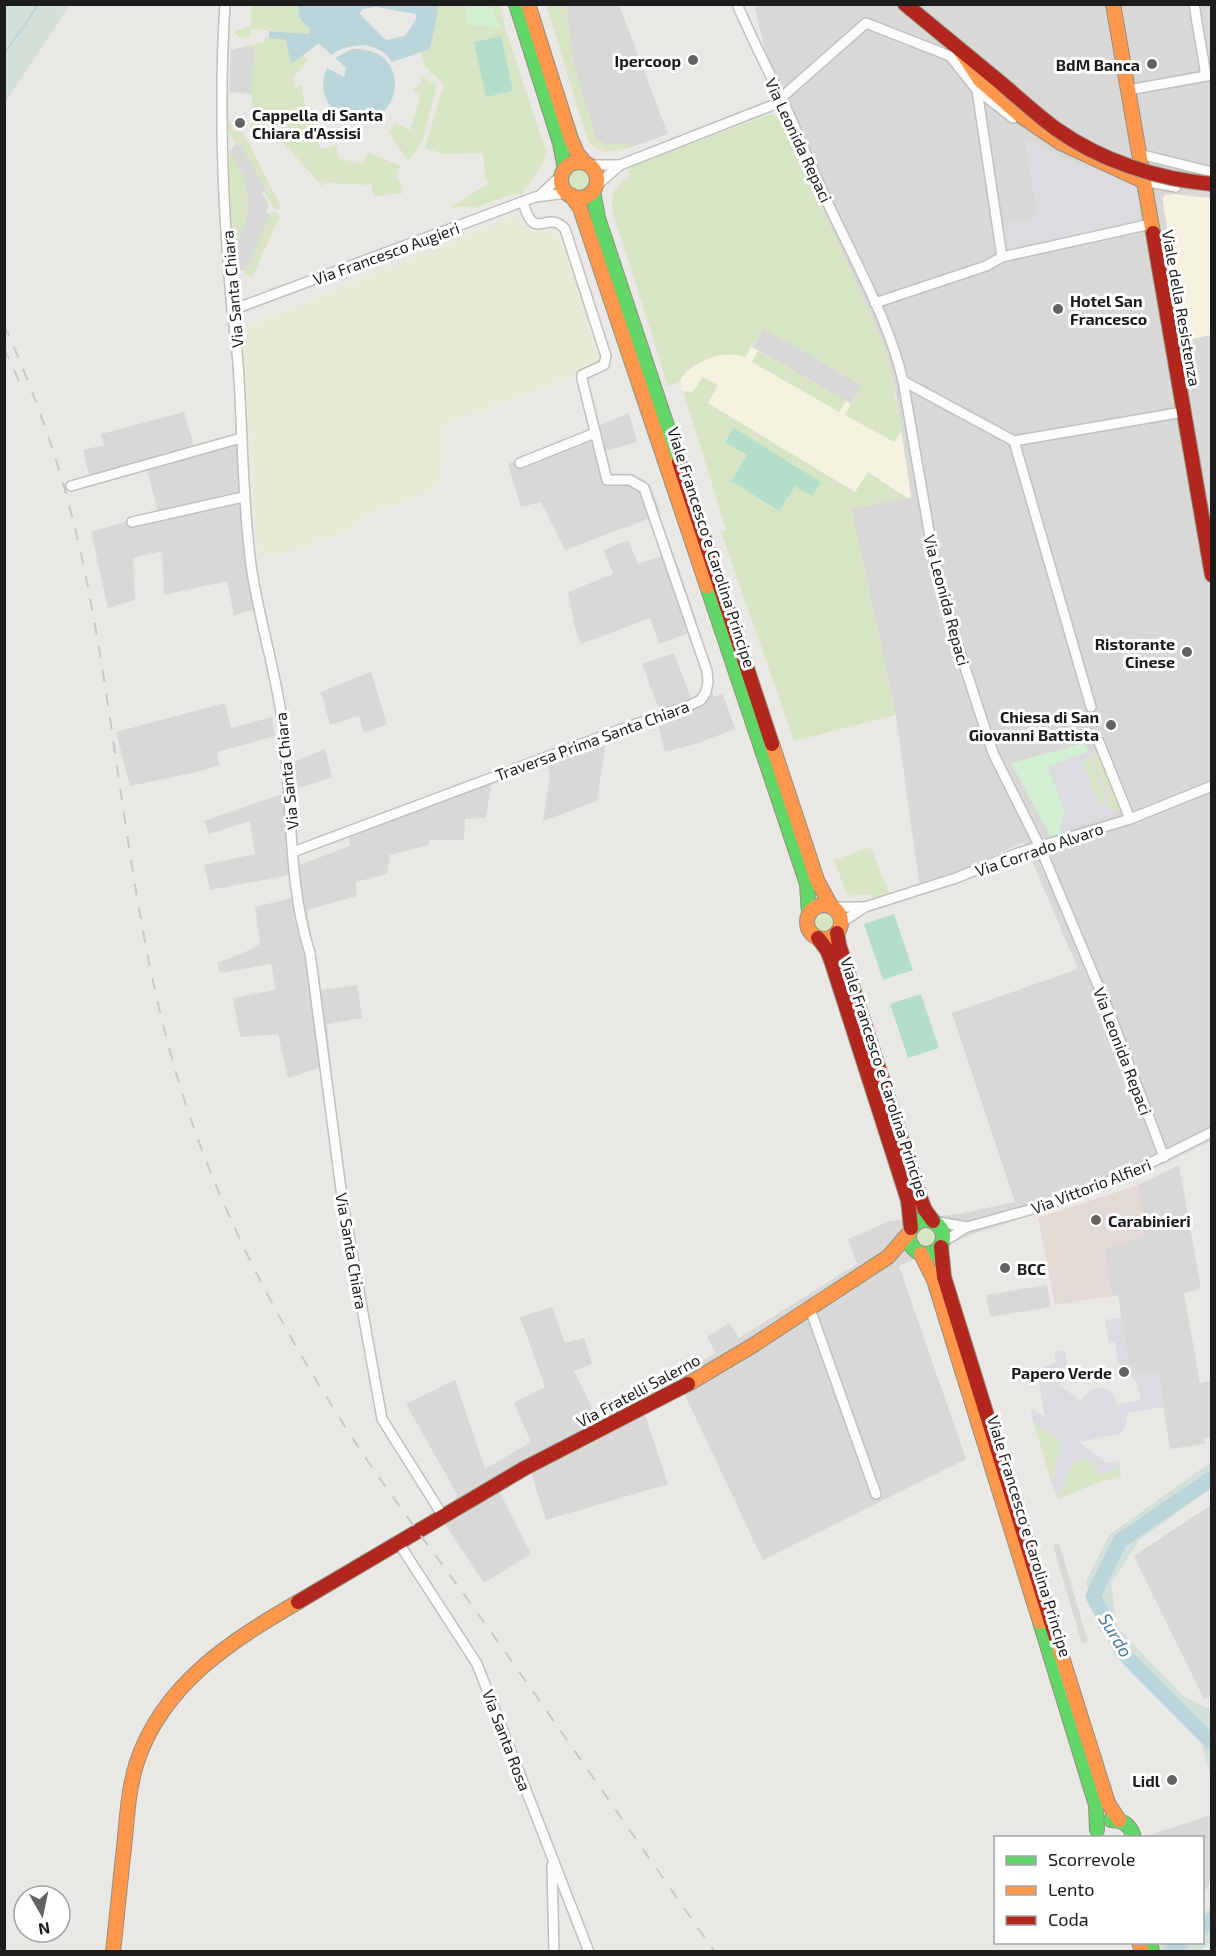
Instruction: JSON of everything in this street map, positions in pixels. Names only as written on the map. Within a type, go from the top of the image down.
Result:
[{"type":"street","name":"Via Santa Chiara","points":[[225,4],[221,68],[221,128],[232,310],[238,366],[243,496],[251,567],[284,734],[293,852],[302,928],[310,953],[342,1197],[382,1419],[443,1516]]},
{"type":"street","name":"Viale Francesco e Carolina Principe","points":[[516,4],[560,143],[564,171],[562,186],[580,208],[807,884],[809,914],[807,920],[810,930],[827,950],[832,963],[908,1200],[910,1244],[919,1253],[934,1280],[1093,1794],[1097,1817],[1096,1834]]},
{"type":"street","name":"Viale Francesco e Carolina Principe","points":[[528,4],[571,139],[577,153],[596,174],[598,218],[817,880],[832,907],[839,912],[839,945],[920,1197],[933,1221],[943,1232],[944,1277],[1108,1803],[1119,1820],[1128,1825],[1133,1836]]},
{"type":"street","name":"Via Leonida Repaci","points":[[737,4],[782,98],[814,175],[896,352],[934,560],[959,649],[993,753],[1040,847],[1110,1014],[1164,1157]]},
{"type":"street","points":[[899,4],[908,6],[1062,132],[1091,149],[1128,165],[1160,175],[1212,184]]},
{"type":"street","points":[[1128,90],[1209,75],[1194,4]]},
{"type":"street","name":"Viale della Resistenza","points":[[1116,5],[1128,90],[1183,412],[1207,522],[1212,575]]},
{"type":"street","points":[[569,194],[583,197],[620,165],[773,105],[866,23],[950,56],[977,90],[1022,125],[1143,181],[1212,191]]},
{"type":"street","points":[[961,51],[980,80],[1021,116],[1061,143]]},
{"type":"street","points":[[977,90],[1002,257]]},
{"type":"street","points":[[1139,154],[1212,172]]},
{"type":"street","points":[[564,171],[574,163],[620,165]]},
{"type":"street","name":"Via Francesco Augieri","points":[[540,195],[564,171]]},
{"type":"street","name":"Via Francesco Augieri","points":[[232,310],[540,195],[569,194]]},
{"type":"street","name":"Traversa Prima Santa Chiara","points":[[293,852],[686,707],[701,700],[706,692],[707,671],[644,488],[630,480],[607,480],[582,379],[582,375],[586,372],[604,365],[605,349],[565,229],[553,222],[532,223],[528,220],[523,202]]},
{"type":"street","points":[[875,303],[986,266],[1002,257],[1151,224]]},
{"type":"street","points":[[903,381],[1014,441],[1183,412]]},
{"type":"street","points":[[520,463],[595,433]]},
{"type":"street","points":[[71,486],[241,438]]},
{"type":"street","points":[[1014,441],[1091,707]]},
{"type":"street","points":[[132,522],[243,496]]},
{"type":"street","points":[[1099,742],[1130,819]]},
{"type":"street","name":"Via Corrado Alvaro","points":[[832,907],[865,907],[956,878],[1018,852],[1130,819],[1212,786]]},
{"type":"street","points":[[809,914],[821,905],[832,907]]},
{"type":"street","name":"Via Corrado Alvaro","points":[[839,928],[865,907]]},
{"type":"street","name":"Viale Francesco e Carolina Principe","points":[[818,938],[828,938],[839,928]]},
{"type":"street","name":"Via Vittorio Alfieri","points":[[942,1244],[967,1227],[1085,1191],[1164,1157],[1212,1132]]},
{"type":"street","name":"Viale Francesco e Carolina Principe","points":[[910,1231],[919,1221],[933,1221]]},
{"type":"street","name":"Via Vittorio Alfieri","points":[[933,1221],[967,1227]]},
{"type":"street","name":"Via Fratelli Salerno","points":[[113,1952],[129,1797],[141,1753],[159,1717],[181,1687],[211,1656],[244,1633],[525,1468],[687,1384],[810,1309],[888,1257],[910,1231]]},
{"type":"street","points":[[919,1253],[932,1254],[942,1244]]},
{"type":"street","name":"Via Fratelli Salerno","points":[[888,1257],[919,1253]]},
{"type":"street","points":[[810,1309],[876,1494]]},
{"type":"street","name":"Via Santa Rosa","points":[[398,1542],[477,1664],[589,1952]]},
{"type":"street","name":"Viale Francesco e Carolina Principe","points":[[1096,1834],[1108,1820],[1119,1820]]},
{"type":"street","points":[[552,1857],[554,1952]]},
{"type":"shaded area","points":[[7,4],[70,5],[5,103],[4,7]]},
{"type":"shaded area","points":[[760,4],[1211,5],[1211,1141],[1135,1178],[970,1235],[899,1266],[966,1459],[763,1560],[683,1391],[644,1411],[668,1484],[546,1520],[530,1470],[497,1487],[531,1554],[484,1583],[444,1523],[457,1494],[406,1404],[455,1380],[485,1469],[531,1442],[514,1403],[545,1387],[520,1317],[552,1307],[565,1343],[584,1338],[592,1364],[574,1371],[597,1418],[716,1353],[707,1337],[729,1323],[739,1338],[857,1264],[848,1239],[890,1221],[959,1214],[1015,1202],[952,1013],[1078,969],[1024,842],[965,869],[919,883],[896,715],[851,508],[911,497],[896,394],[881,338],[780,113],[755,8]]},
{"type":"shaded area","points":[[566,5],[619,5],[668,134],[628,148],[626,143],[606,145],[596,138],[573,63]]},
{"type":"shaded area","points":[[246,46],[255,50],[251,94],[229,92],[231,50]]},
{"type":"shaded area","points":[[1023,135],[1060,158],[1138,184],[1142,213],[1139,218],[1127,225],[1007,250],[1002,224],[1038,217]]},
{"type":"shaded area","points":[[241,144],[267,190],[262,192],[269,205],[266,212],[271,215],[246,270],[240,270],[235,261],[240,249],[235,247],[245,223],[248,202],[229,153],[235,145]]},
{"type":"shaded area","points":[[1165,195],[1211,198],[1211,335],[1186,340],[1163,203]]},
{"type":"shaded area","points":[[728,322],[896,394],[911,497],[726,531],[674,361]]},
{"type":"shaded area","points":[[763,328],[862,385],[851,404],[752,347]]},
{"type":"shaded area","points":[[1211,360],[1211,412],[1209,412],[1200,362]]},
{"type":"shaded area","points":[[184,412],[195,449],[246,435],[254,560],[264,607],[234,615],[227,581],[164,595],[162,551],[133,558],[135,600],[108,608],[91,532],[158,512],[147,469],[91,483],[83,450],[104,445],[101,434]]},
{"type":"shaded area","points":[[629,413],[637,442],[605,451],[612,474],[625,473],[643,479],[651,486],[661,514],[565,550],[541,502],[521,507],[508,464]]},
{"type":"shaded area","points":[[628,540],[638,564],[673,552],[696,619],[692,621],[696,630],[659,644],[650,618],[581,644],[574,624],[568,592],[613,574],[604,550]]},
{"type":"shaded area","points":[[674,653],[691,698],[712,691],[714,697],[723,694],[735,729],[665,752],[655,714],[660,712],[642,664]]},
{"type":"shaded area","points":[[371,672],[387,724],[364,733],[359,716],[330,725],[321,692]]},
{"type":"shaded area","points":[[225,703],[231,728],[272,717],[275,736],[217,752],[219,765],[130,786],[116,732]]},
{"type":"shaded area","points":[[602,732],[606,741],[597,801],[543,821],[550,775],[544,753]]},
{"type":"shaded area","points":[[325,749],[332,777],[290,791],[297,866],[350,846],[348,828],[493,773],[486,818],[465,819],[464,840],[430,840],[429,845],[390,855],[387,874],[356,882],[357,896],[307,910],[321,990],[357,985],[362,1018],[327,1024],[331,1064],[288,1078],[278,1034],[240,1037],[233,998],[276,990],[271,964],[220,973],[217,963],[252,949],[260,943],[255,907],[292,898],[289,875],[210,890],[204,865],[255,854],[250,821],[209,834],[204,821],[282,794],[282,767]]},
{"type":"shaded area","points":[[1088,752],[1092,754],[1110,802],[1108,807],[1118,812],[1059,834],[1065,813],[1048,767]],"holes":[[[1086,758],[1091,758],[1107,801],[1103,805],[1098,802],[1084,763]]]},
{"type":"shaded area","points":[[1179,1165],[1201,1289],[1184,1293],[1200,1383],[1211,1381],[1211,1437],[1204,1438],[1205,1444],[1170,1449],[1158,1372],[1137,1375],[1129,1365],[1118,1295],[1112,1296],[1104,1249],[1144,1237],[1138,1185]]},
{"type":"shaded area","points":[[1138,1185],[1144,1237],[1104,1249],[1112,1296],[1055,1305],[1038,1218]]},
{"type":"shaded area","points":[[1047,1285],[1051,1307],[990,1317],[986,1295]]},
{"type":"shaded area","points":[[850,1295],[867,1339],[837,1350],[824,1311]]},
{"type":"shaded area","points":[[1122,1317],[1129,1364],[1136,1364],[1138,1375],[1158,1372],[1163,1407],[1128,1413],[1125,1428],[1119,1434],[1079,1442],[1107,1463],[1119,1461],[1120,1468],[1097,1475],[1095,1463],[1090,1464],[1089,1459],[1073,1462],[1058,1499],[1052,1484],[1061,1442],[1033,1421],[1031,1408],[1044,1416],[1038,1373],[1044,1367],[1056,1362],[1054,1352],[1065,1350],[1068,1371],[1059,1385],[1081,1401],[1091,1389],[1103,1387],[1114,1394],[1117,1404],[1141,1400],[1137,1383],[1118,1363],[1115,1342],[1109,1343],[1105,1320]]},
{"type":"shaded area","points":[[804,1323],[808,1326],[820,1360],[809,1364],[812,1373],[776,1386],[764,1350]]},
{"type":"shaded area","points":[[890,1403],[911,1458],[886,1468],[865,1413]]},
{"type":"shaded area","points":[[785,1427],[801,1471],[776,1480],[760,1436]]},
{"type":"shaded area","points":[[1211,1462],[1211,1489],[1140,1539],[1111,1583],[1117,1627],[1183,1696],[1211,1710],[1211,1777],[1201,1742],[1099,1630],[1086,1581],[1109,1535]]},
{"type":"shaded area","points":[[1211,1505],[1212,1696],[1204,1699],[1134,1556]]},
{"type":"shaded area","points":[[1059,1543],[1088,1642],[1082,1644],[1053,1545]]},
{"type":"shaded area","points":[[1211,1815],[1211,1880],[1204,1893],[1204,1836],[1146,1836]]},
{"type":"shaded area","points":[[1211,1907],[1211,1942],[1200,1951],[1145,1952],[1165,1944],[1204,1944],[1204,1913]]},
{"type":"green space","points":[[252,4],[298,5],[297,12],[310,29],[309,34],[250,29],[250,35],[254,36],[240,38],[234,32],[250,26]]},
{"type":"green space","points":[[439,5],[466,5],[468,24],[500,26],[491,5],[500,5],[506,31],[546,152],[539,169],[521,194],[513,194],[475,208],[463,206],[448,209],[489,183],[485,178],[483,153],[443,154],[425,148],[444,84],[425,67],[421,52],[430,48]]},
{"type":"green space","points":[[466,5],[491,5],[501,26],[497,28],[468,24]]},
{"type":"green space","points":[[546,5],[566,5],[573,63],[596,138],[606,145],[626,143],[628,148],[604,152],[591,144],[587,138]]},
{"type":"green space","points":[[501,36],[513,91],[486,97],[474,42]]},
{"type":"green space","points":[[265,37],[286,39],[292,63],[303,55],[308,60],[294,77],[296,88],[301,85],[306,109],[302,113],[303,119],[311,116],[321,132],[313,138],[322,149],[336,145],[339,159],[362,163],[367,153],[370,153],[399,165],[401,167],[397,170],[398,180],[403,193],[376,196],[372,192],[372,185],[324,183],[323,187],[267,125],[253,134],[250,128],[253,110],[251,94],[255,50],[246,46],[264,42]]},
{"type":"green space","points":[[421,76],[437,85],[422,142],[410,159],[407,159],[389,133],[395,123],[410,130],[420,97],[413,90],[421,82]]},
{"type":"green space","points":[[771,114],[783,119],[881,338],[889,361],[902,431],[894,442],[845,415],[862,385],[763,328],[745,357],[727,355],[708,358],[692,368],[680,381],[668,386],[613,213],[614,191],[630,175],[627,167]]},
{"type":"green space","points":[[231,121],[233,131],[243,132],[282,209],[274,209],[264,191],[267,190],[241,144],[235,145],[224,122]]},
{"type":"green space","points":[[229,153],[246,180],[243,186],[248,202],[242,232],[235,247],[240,249],[234,261],[231,258],[226,157]]},
{"type":"green space","points":[[579,166],[588,170],[592,179],[588,188],[579,192],[570,188],[566,179],[570,170]]},
{"type":"green space","points":[[272,211],[277,213],[279,218],[252,278],[244,273]]},
{"type":"green space","points":[[517,214],[526,229],[535,232],[552,231],[563,240],[600,358],[597,364],[562,381],[447,424],[444,433],[441,481],[432,491],[369,515],[351,529],[299,550],[258,557],[241,329]]},
{"type":"green space","points":[[758,351],[846,401],[839,412],[752,362]]},
{"type":"green space","points":[[703,377],[718,385],[708,403],[855,492],[868,472],[907,498],[851,508],[896,715],[794,741],[721,532],[726,530],[683,391],[692,392]],"holes":[[[747,455],[779,511],[731,481]]]},
{"type":"green space","points":[[734,428],[821,482],[812,496],[795,486],[779,511],[731,481],[747,455],[725,442]]},
{"type":"green space","points":[[1084,743],[1088,752],[1048,767],[1065,813],[1059,834],[1050,836],[1011,763]]},
{"type":"green space","points":[[1094,751],[1101,756],[1122,810],[1118,812],[1108,807],[1110,802],[1092,754]]},
{"type":"green space","points":[[1086,758],[1091,758],[1107,801],[1103,805],[1098,802],[1084,763]]},
{"type":"green space","points":[[871,847],[889,893],[873,898],[869,894],[851,896],[846,892],[834,860]]},
{"type":"green space","points":[[825,908],[834,912],[838,921],[834,930],[825,934],[816,930],[812,921],[816,912]]},
{"type":"green space","points":[[894,914],[913,970],[883,980],[864,924]]},
{"type":"green space","points":[[921,994],[939,1048],[908,1058],[890,1004]]},
{"type":"green space","points":[[927,1225],[936,1229],[940,1238],[936,1247],[927,1251],[918,1247],[914,1238],[918,1229]]},
{"type":"green space","points":[[1033,1421],[1061,1442],[1052,1484]]},
{"type":"green space","points":[[1090,1459],[1095,1463],[1097,1474],[1120,1468],[1121,1477],[1102,1481],[1058,1499],[1072,1462]]},
{"type":"water","points":[[298,4],[439,5],[430,49],[392,62],[386,55],[372,47],[355,46],[331,55],[318,44],[291,64],[286,40],[269,38],[269,31],[309,34],[310,29],[298,13]],"holes":[[[376,7],[416,14],[416,19],[405,36],[386,40],[359,13],[363,9]]]},
{"type":"water","points":[[352,49],[372,51],[385,60],[393,71],[395,85],[392,99],[384,111],[372,118],[355,120],[342,116],[331,107],[324,93],[323,83],[327,68],[344,77],[346,68],[335,58]]},
{"type":"waterway","points":[[4,54],[39,4]]},
{"type":"waterway","name":"Surdo","points":[[1212,1478],[1120,1541],[1093,1596],[1122,1652],[1212,1743]]},
{"type":"waterway","name":"Surdo","points":[[1204,1926],[1212,1920]]},
{"type":"waterway","name":"Surdo","points":[[1171,1952],[1180,1944]]},
{"type":"railway","points":[[4,325],[44,423],[74,524],[101,659],[130,857],[155,988],[170,1053],[190,1117],[220,1196],[275,1309],[356,1444],[715,1952]]},
{"type":"railway","points":[[4,348],[19,381]]},
{"type":"traffic: fast","points":[[516,4],[560,143],[565,169]]},
{"type":"traffic: fast","points":[[593,191],[598,218],[679,462]]},
{"type":"traffic: fast","points":[[707,586],[807,884],[809,914]]},
{"type":"traffic: fast","points":[[926,1220],[938,1225],[943,1237],[938,1249],[926,1254],[914,1249],[909,1237],[914,1225],[926,1220]]},
{"type":"traffic: fast","points":[[1040,1622],[1096,1805],[1097,1830]]},
{"type":"traffic: fast","points":[[1111,1820],[1126,1824],[1133,1836]]},
{"type":"traffic: fast","points":[[1150,1944],[1152,1952]]},
{"type":"traffic: slow","points":[[528,4],[571,139],[577,153],[585,163]]},
{"type":"traffic: slow","points":[[1113,4],[1153,233]]},
{"type":"traffic: slow","points":[[961,51],[980,80],[1021,116],[1061,143],[1143,181]]},
{"type":"traffic: slow","points":[[579,162],[592,167],[597,180],[592,193],[579,198],[566,193],[561,180],[566,167],[579,162]]},
{"type":"traffic: slow","points":[[571,195],[580,208],[707,586]]},
{"type":"traffic: slow","points":[[772,744],[817,880],[831,906]]},
{"type":"traffic: slow","points":[[824,905],[836,910],[841,922],[836,934],[824,939],[812,934],[807,922],[812,910],[824,905]]},
{"type":"traffic: slow","points":[[688,1384],[752,1346],[888,1257],[909,1233]]},
{"type":"traffic: slow","points":[[921,1254],[934,1280],[1040,1622]]},
{"type":"traffic: slow","points":[[113,1952],[130,1794],[137,1762],[149,1734],[182,1687],[202,1667],[248,1632],[298,1602]]},
{"type":"traffic: slow","points":[[1056,1638],[1108,1803],[1119,1820]]},
{"type":"traffic: slow","points":[[1140,1944],[1142,1952]]},
{"type":"traffic: jam","points":[[905,4],[1002,84]]},
{"type":"traffic: jam","points":[[1002,84],[1056,129],[1092,150],[1150,173],[1212,184]]},
{"type":"traffic: jam","points":[[1153,233],[1212,575]]},
{"type":"traffic: jam","points":[[679,462],[772,744]]},
{"type":"traffic: jam","points":[[837,933],[920,1197],[933,1221]]},
{"type":"traffic: jam","points":[[818,938],[827,950],[832,963],[908,1200],[911,1228]]},
{"type":"traffic: jam","points":[[941,1247],[944,1277],[1056,1638]]},
{"type":"traffic: jam","points":[[298,1602],[525,1468],[688,1384]]},
{"type":"place","name":"Ipercoop","points":[[693,60]]},
{"type":"place","name":"BdM Banca","points":[[1152,64]]},
{"type":"place","name":"Cappella di Santa Chiara d'Assisi","points":[[240,123]]},
{"type":"place","name":"Hotel San Francesco","points":[[1058,309]]},
{"type":"place","name":"Ristorante Cinese","points":[[1187,652]]},
{"type":"place","name":"Chiesa di San Giovanni Battista","points":[[1111,725]]},
{"type":"place","name":"Carabinieri","points":[[1096,1220]]},
{"type":"place","name":"BCC","points":[[1005,1268]]},
{"type":"place","name":"Papero Verde","points":[[1124,1372]]},
{"type":"place","name":"Lidl","points":[[1172,1780]]}]
